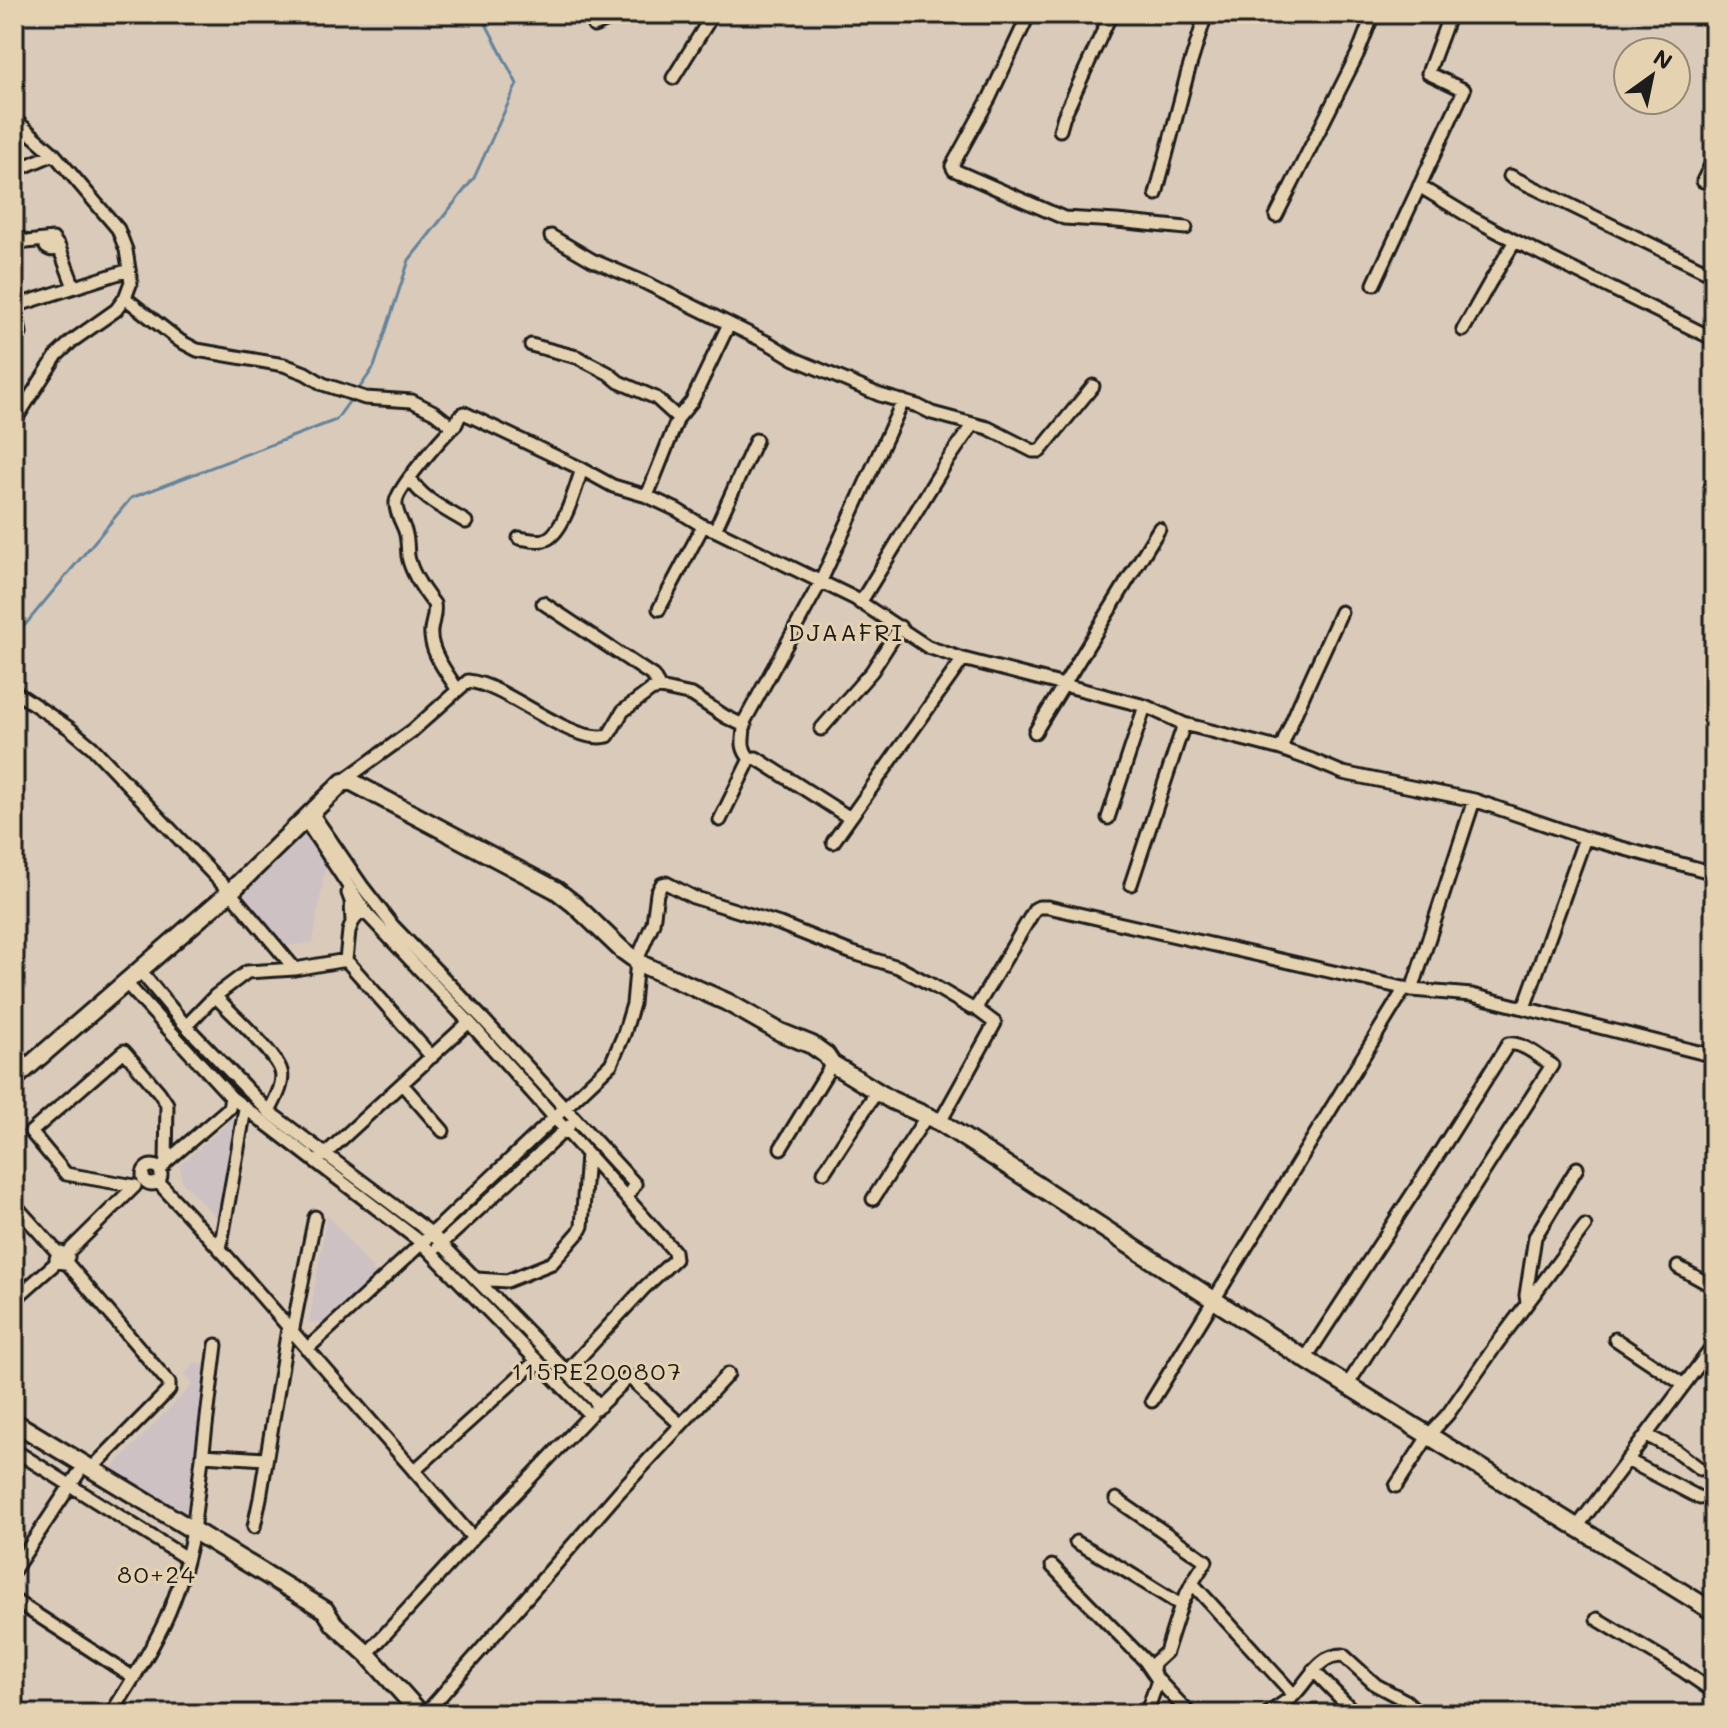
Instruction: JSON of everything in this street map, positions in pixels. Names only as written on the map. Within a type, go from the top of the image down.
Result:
[{"type":"street","points":[[594,26],[621,14]]},
{"type":"street","points":[[673,78],[713,14]]},
{"type":"street","points":[[1029,14],[990,97],[952,166],[954,170],[1064,218],[1186,228]]},
{"type":"street","points":[[1060,130],[1111,14]]},
{"type":"street","points":[[1156,194],[1206,14]]},
{"type":"street","points":[[1276,216],[1358,53],[1373,14]]},
{"type":"street","points":[[1374,284],[1464,90],[1428,73],[1450,14]]},
{"type":"street","points":[[14,119],[54,154],[118,229],[126,250],[131,282],[125,298],[110,316],[57,355],[14,422]]},
{"type":"street","points":[[21,168],[54,154]]},
{"type":"street","points":[[1703,181],[1714,159]]},
{"type":"street","points":[[1510,176],[1714,275]]},
{"type":"street","points":[[1419,186],[1515,241],[1714,339]]},
{"type":"street","points":[[14,235],[27,242],[53,239],[74,287]]},
{"type":"street","points":[[551,236],[592,260],[646,283],[851,384],[932,413],[988,428],[1033,451],[1040,451],[1093,386]]},
{"type":"street","points":[[1463,330],[1515,241]]},
{"type":"street","points":[[14,336],[20,333],[15,306],[129,270]]},
{"type":"street","points":[[125,298],[180,341],[197,350],[276,362],[323,384],[365,398],[412,401],[434,412],[453,427]]},
{"type":"street","points":[[647,496],[678,418],[692,401],[729,324]]},
{"type":"street","points":[[531,345],[577,357],[619,382],[656,398],[678,418]]},
{"type":"street","points":[[750,759],[742,739],[744,722],[820,583],[903,401]]},
{"type":"street","points":[[457,689],[432,641],[434,604],[414,573],[409,560],[407,534],[395,503],[410,478],[464,413],[613,486],[647,496],[677,510],[854,598],[928,647],[1145,706],[1184,724],[1281,749],[1343,773],[1474,800],[1585,838],[1714,873]]},
{"type":"street","points":[[860,603],[973,424]]},
{"type":"street","points":[[659,609],[709,528],[756,440]]},
{"type":"street","points":[[519,538],[541,541],[556,533],[582,469]]},
{"type":"street","points":[[410,478],[425,496],[466,522]]},
{"type":"street","points":[[1035,732],[1159,529]]},
{"type":"street","points":[[543,603],[653,676],[660,688]]},
{"type":"street","points":[[1281,749],[1341,612]]},
{"type":"street","points":[[821,729],[872,671],[900,627]]},
{"type":"street","points":[[833,842],[963,659]]},
{"type":"street","points":[[14,1079],[230,892],[343,782],[412,731],[468,681],[500,692],[566,727],[601,738],[608,736],[623,711],[651,690],[660,688],[692,695],[745,726]]},
{"type":"street","points":[[14,691],[92,747],[230,892],[295,969]]},
{"type":"street","points":[[1108,818],[1145,706]]},
{"type":"street","points":[[1131,884],[1184,724]]},
{"type":"street","points":[[750,759],[756,758],[850,818]]},
{"type":"street","points":[[720,820],[750,759]]},
{"type":"street","points":[[343,782],[352,782],[556,890],[637,960],[812,1045],[832,1064],[933,1119],[1305,1359],[1714,1612]]},
{"type":"street","points":[[1152,1401],[1409,989],[1474,800]]},
{"type":"street","points":[[308,816],[351,901],[352,923]]},
{"type":"street","points":[[308,816],[393,926],[635,1184],[627,1197]]},
{"type":"street","points":[[1524,1008],[1585,838]]},
{"type":"street","points":[[338,871],[367,914],[469,1022],[674,1251],[675,1259],[567,1371]]},
{"type":"street","points":[[307,1349],[611,1064],[633,1004],[637,960],[653,923],[657,893],[662,884],[898,967],[975,1008],[995,1023],[933,1119],[873,1199]]},
{"type":"street","points":[[975,1008],[1035,909],[1048,907],[1409,989],[1472,995],[1714,1056]]},
{"type":"street","points":[[367,914],[359,913],[352,923],[346,960],[432,1057]]},
{"type":"street","points":[[186,1026],[215,996],[247,972],[295,969],[346,960]]},
{"type":"street","points":[[140,971],[186,1026],[269,1112],[422,1243],[590,1415]]},
{"type":"street","points":[[126,983],[245,1109],[432,1234],[600,1406]]},
{"type":"street","points":[[215,996],[272,1055],[282,1073],[280,1088],[269,1112]]},
{"type":"street","points":[[321,1157],[469,1022]]},
{"type":"street","points":[[1305,1359],[1508,1044],[1519,1045],[1552,1065],[1348,1384]]},
{"type":"street","points":[[231,1097],[229,1108],[161,1171],[152,1184],[66,1174],[31,1132],[124,1051],[167,1104],[161,1171],[220,1249],[473,1538]]},
{"type":"street","points":[[781,1148],[832,1064]]},
{"type":"street","points":[[402,1084],[443,1131]]},
{"type":"street","points":[[824,1172],[877,1091]]},
{"type":"street","points":[[220,1249],[245,1109]]},
{"type":"street","points":[[432,1253],[576,1120]]},
{"type":"street","points":[[477,1279],[507,1281],[552,1263],[561,1253],[582,1226],[587,1154]]},
{"type":"street","points":[[1527,1303],[1533,1242],[1577,1168]]},
{"type":"street","points":[[14,1300],[139,1183]]},
{"type":"street","points":[[14,1204],[169,1383],[169,1390],[80,1476],[14,1570]]},
{"type":"street","points":[[254,1527],[290,1331],[315,1217]]},
{"type":"street","points":[[1396,1486],[1429,1435],[1455,1405],[1585,1226]]},
{"type":"street","points":[[1678,1267],[1714,1287]]},
{"type":"street","points":[[1615,1339],[1684,1385]]},
{"type":"street","points":[[111,1714],[166,1620],[186,1558],[192,1536],[216,1345]]},
{"type":"street","points":[[1577,1527],[1714,1345]]},
{"type":"street","points":[[414,1471],[536,1361]]},
{"type":"street","points":[[14,1434],[80,1476],[192,1536],[320,1620],[334,1624],[423,1714],[618,1493],[728,1374]]},
{"type":"street","points":[[367,1654],[473,1538],[629,1377],[681,1425]]},
{"type":"street","points":[[14,1422],[186,1558]]},
{"type":"street","points":[[1646,1435],[1675,1450],[1700,1469]]},
{"type":"street","points":[[14,1450],[80,1476]]},
{"type":"street","points":[[203,1455],[266,1459]]},
{"type":"street","points":[[1627,1460],[1700,1498]]},
{"type":"street","points":[[1116,1499],[1206,1561],[1181,1605],[1166,1652],[1154,1663],[1155,1675],[1146,1714]]},
{"type":"street","points":[[1076,1542],[1181,1605]]},
{"type":"street","points":[[1052,1566],[1190,1714]]},
{"type":"street","points":[[1192,1583],[1294,1695]]},
{"type":"street","points":[[14,1600],[134,1678]]},
{"type":"street","points":[[1597,1619],[1714,1692]]},
{"type":"street","points":[[1267,1714],[1294,1695],[1313,1670],[1332,1655],[1343,1655],[1376,1685],[1406,1701],[1420,1714]]},
{"type":"street","points":[[1313,1670],[1356,1714]]},
{"type":"street","points":[[1392,1714],[1406,1701]]},
{"type":"shaded area","points":[[303,828],[326,864],[313,942],[286,946],[238,894]]},
{"type":"shaded area","points":[[234,1117],[240,1119],[222,1223],[182,1182],[180,1165]]},
{"type":"shaded area","points":[[327,1214],[378,1276],[327,1322],[309,1323]]},
{"type":"shaded area","points":[[195,1363],[209,1366],[191,1517],[110,1470],[193,1384],[184,1375]]},
{"type":"waterway","points":[[356,393],[374,367],[409,260],[474,178],[517,84],[481,14]]},
{"type":"waterway","points":[[14,638],[131,498],[336,420],[351,399]]},
{"type":"district","name":"DJAAFRI","points":[[846,631]]},
{"type":"district","name":"115PE200807","points":[[597,1370]]},
{"type":"district","name":"80+24","points":[[157,1573]]}]
